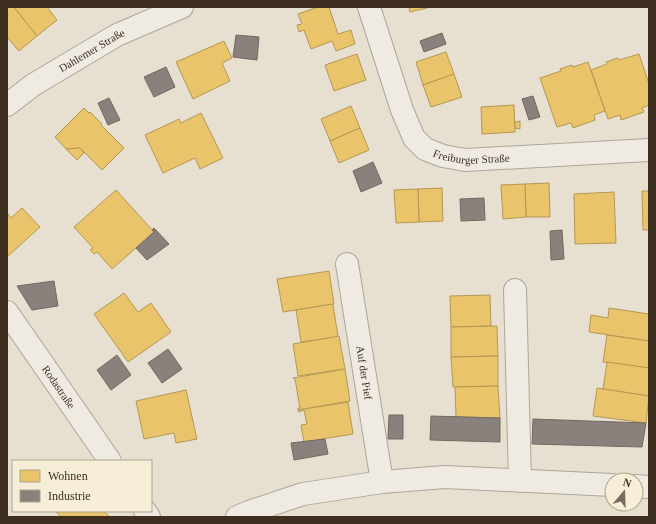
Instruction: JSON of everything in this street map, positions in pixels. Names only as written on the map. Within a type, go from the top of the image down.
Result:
[{"type":"street","name":"Dahlemer Straße","points":[[7,105],[33,85],[117,35],[182,7]]},
{"type":"street","name":"Freiburger Straße","points":[[368,7],[402,110],[414,138],[424,149],[443,156],[465,160],[649,150]]},
{"type":"street","name":"Auf der Pief","points":[[347,264],[382,482]]},
{"type":"street","points":[[515,290],[520,481]]},
{"type":"street","name":"Rodastraße","points":[[7,312],[109,460]]},
{"type":"street","points":[[237,517],[303,494],[382,482],[445,477],[604,485]]},
{"type":"building: Wohnen","points":[[9,7],[14,7],[37,36],[19,51],[7,37],[7,9]]},
{"type":"building: Wohnen","points":[[14,7],[47,7],[57,20],[37,36]]},
{"type":"building: Wohnen","points":[[318,7],[329,7],[338,34],[351,30],[355,44],[336,51],[332,41],[311,49],[304,30],[299,32],[297,25],[302,24],[298,14]]},
{"type":"building: Wohnen","points":[[409,7],[431,7],[410,12]]},
{"type":"building: Wohnen","points":[[224,41],[232,58],[222,63],[230,81],[193,99],[176,62]]},
{"type":"building: Wohnen","points":[[446,52],[454,74],[423,85],[416,62]]},
{"type":"building: Wohnen","points":[[357,54],[366,80],[334,91],[325,65]]},
{"type":"building: Wohnen","points":[[639,54],[649,84],[649,105],[642,108],[644,112],[621,120],[620,115],[608,119],[591,70],[607,64],[606,62],[618,58],[619,60]]},
{"type":"building: Wohnen","points":[[588,62],[605,111],[594,115],[595,120],[573,128],[571,123],[557,127],[540,78],[561,71],[560,69],[572,65],[573,67]]},
{"type":"building: Wohnen","points":[[454,74],[462,97],[431,107],[423,85]]},
{"type":"building: Wohnen","points":[[514,105],[515,132],[482,134],[481,107]]},
{"type":"building: Wohnen","points":[[351,106],[360,128],[330,141],[321,119]]},
{"type":"building: Wohnen","points":[[84,108],[102,124],[101,125],[124,148],[102,170],[80,148],[66,149],[55,137]]},
{"type":"building: Wohnen","points":[[201,113],[223,158],[200,169],[195,158],[163,173],[145,135],[179,119],[181,123]]},
{"type":"building: Wohnen","points":[[520,121],[520,129],[515,128],[515,122]]},
{"type":"building: Wohnen","points":[[360,128],[369,150],[339,163],[330,141]]},
{"type":"building: Wohnen","points":[[80,148],[84,153],[77,160],[66,149]]},
{"type":"building: Wohnen","points":[[549,183],[550,217],[526,217],[525,184]]},
{"type":"building: Wohnen","points":[[525,184],[526,217],[503,219],[501,185]]},
{"type":"building: Wohnen","points":[[442,188],[443,221],[419,222],[418,189]]},
{"type":"building: Wohnen","points":[[418,189],[419,222],[396,223],[394,190]]},
{"type":"building: Wohnen","points":[[116,190],[154,232],[112,269],[97,252],[94,254],[90,250],[93,248],[74,227]]},
{"type":"building: Wohnen","points":[[642,191],[649,191],[649,230],[643,230]]},
{"type":"building: Wohnen","points":[[614,192],[616,243],[575,244],[574,194]]},
{"type":"building: Wohnen","points":[[22,208],[40,227],[7,257],[7,213],[11,218]]},
{"type":"building: Wohnen","points":[[329,271],[334,304],[283,312],[277,279]]},
{"type":"building: Wohnen","points":[[124,293],[138,312],[151,303],[171,332],[128,362],[94,314]]},
{"type":"building: Wohnen","points":[[490,295],[491,326],[451,327],[450,296]]},
{"type":"building: Wohnen","points":[[333,304],[338,337],[301,342],[296,310]]},
{"type":"building: Wohnen","points":[[609,308],[649,314],[649,341],[589,332],[591,315],[608,318]]},
{"type":"building: Wohnen","points":[[497,326],[498,356],[451,357],[451,327]]},
{"type":"building: Wohnen","points":[[607,335],[649,341],[649,368],[603,362]]},
{"type":"building: Wohnen","points":[[339,336],[345,369],[298,376],[293,344]]},
{"type":"building: Wohnen","points":[[498,356],[498,386],[453,387],[451,357]]},
{"type":"building: Wohnen","points":[[607,362],[649,368],[649,396],[603,389]]},
{"type":"building: Wohnen","points":[[345,369],[350,401],[298,410],[298,408],[300,408],[295,379],[293,378]]},
{"type":"building: Wohnen","points":[[498,386],[500,418],[456,417],[455,387]]},
{"type":"building: Wohnen","points":[[597,388],[649,396],[646,423],[593,416]]},
{"type":"building: Wohnen","points":[[186,390],[197,439],[176,443],[174,433],[144,439],[136,401]]},
{"type":"building: Wohnen","points":[[348,402],[353,434],[304,442],[301,425],[307,424],[304,410],[299,412],[298,410]]},
{"type":"building: Wohnen","points":[[56,512],[104,512],[110,517],[61,517]]},
{"type":"building: Industrie","points":[[442,33],[446,44],[424,52],[420,41]]},
{"type":"building: Industrie","points":[[236,35],[259,37],[257,60],[233,57]]},
{"type":"building: Industrie","points":[[166,67],[175,87],[154,97],[144,77]]},
{"type":"building: Industrie","points":[[533,96],[540,117],[529,120],[522,99]]},
{"type":"building: Industrie","points":[[109,98],[120,120],[108,125],[98,103]]},
{"type":"building: Industrie","points":[[373,162],[382,183],[361,192],[353,171]]},
{"type":"building: Industrie","points":[[484,198],[485,220],[461,221],[460,199]]},
{"type":"building: Industrie","points":[[154,228],[169,244],[147,260],[136,248],[154,232],[152,230]]},
{"type":"building: Industrie","points":[[562,230],[564,259],[551,260],[550,231]]},
{"type":"building: Industrie","points":[[54,281],[58,306],[32,310],[17,286]]},
{"type":"building: Industrie","points":[[168,349],[182,369],[162,383],[148,363]]},
{"type":"building: Industrie","points":[[117,355],[131,375],[111,390],[97,370]]},
{"type":"building: Industrie","points":[[389,415],[403,415],[403,439],[388,439]]},
{"type":"building: Industrie","points":[[431,416],[500,418],[500,442],[430,440]]},
{"type":"building: Industrie","points":[[533,419],[646,423],[642,447],[532,444]]},
{"type":"building: Industrie","points":[[325,439],[328,454],[294,460],[291,443]]}]
